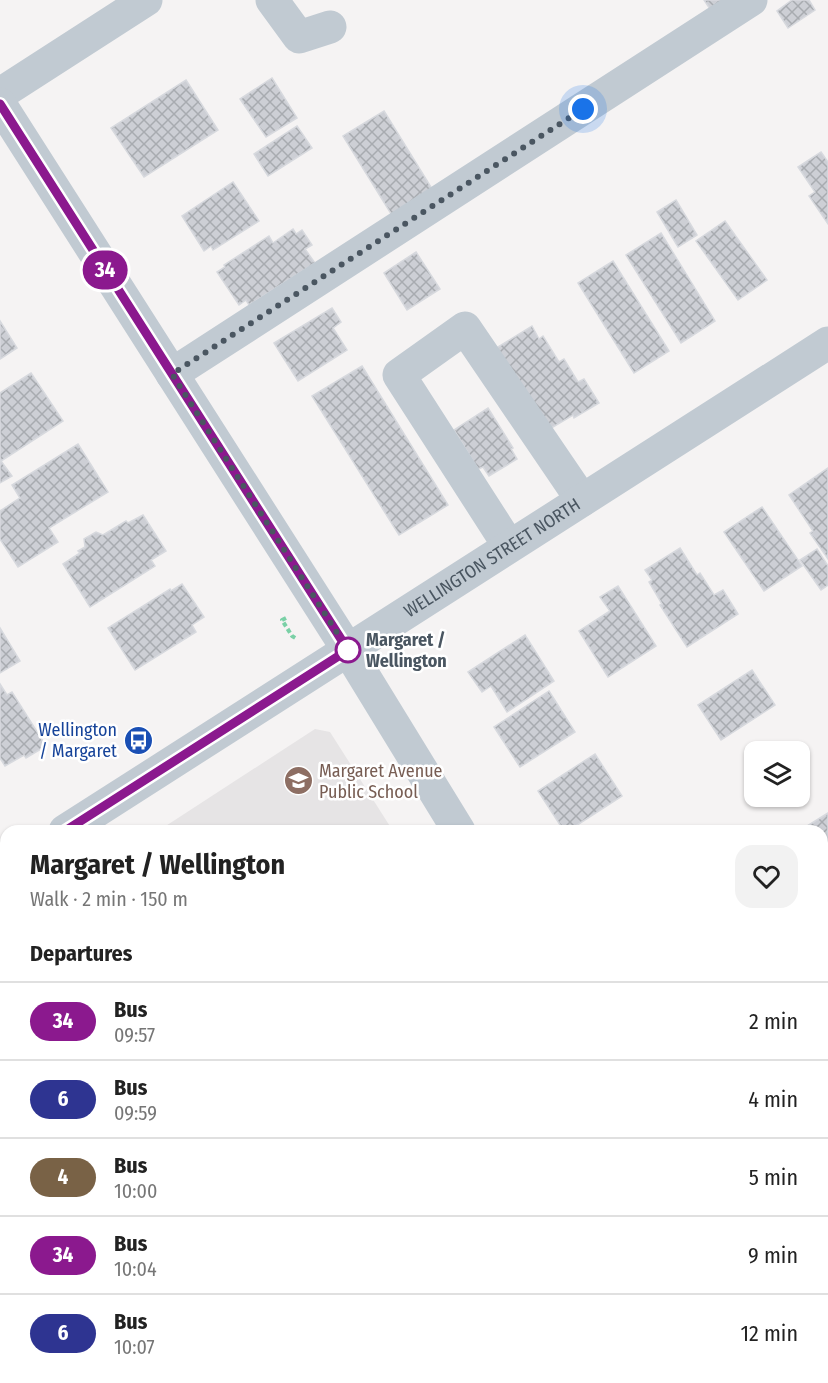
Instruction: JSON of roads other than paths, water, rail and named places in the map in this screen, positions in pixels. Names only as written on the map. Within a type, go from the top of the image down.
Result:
[{"type":"street","points":[[0,94],[146,0]]},
{"type":"street","points":[[272,0],[299,37],[330,27]]},
{"type":"street","points":[[172,374],[751,0]]},
{"type":"street","points":[[0,104],[348,650],[455,825]]},
{"type":"street","points":[[509,546],[399,375],[465,328],[582,500]]},
{"type":"street","name":"WELLINGTON STREET NORTH","points":[[74,825],[828,343]]},
{"type":"place","name":"Margaret / Wellington","points":[[348,650]]},
{"type":"place","name":"Wellington / Margaret","points":[[138,740]]},
{"type":"place","name":"Margaret Avenue Public School","points":[[298,781]]}]
